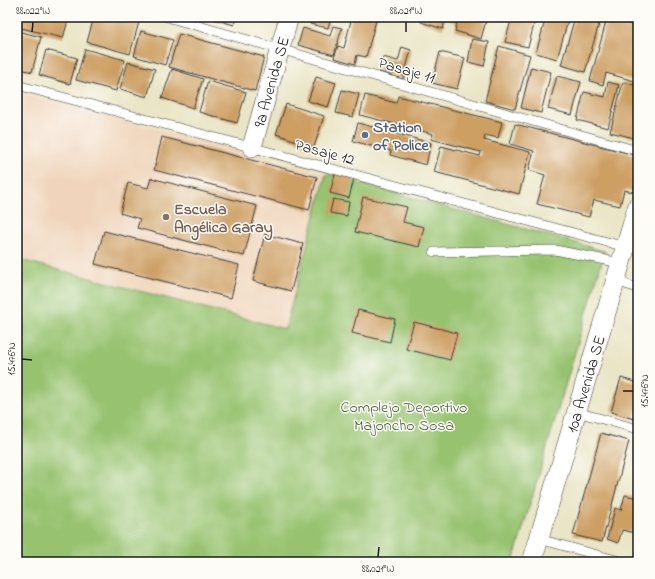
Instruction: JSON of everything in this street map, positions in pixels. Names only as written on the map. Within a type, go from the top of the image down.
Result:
[{"type":"street","name":"9a Avenida SE","points":[[252,147],[289,17]]},
{"type":"street","name":"10a Avenida SE","points":[[532,562],[638,205]]},
{"type":"lane","name":"Pasaje 11","points":[[167,17],[638,151]]},
{"type":"lane","name":"Pasaje 12","points":[[17,85],[252,147],[623,255]]},
{"type":"lane","points":[[434,252],[555,250],[623,255]]},
{"type":"lane","points":[[615,281],[638,288]]},
{"type":"lane","points":[[577,412],[638,429]]},
{"type":"lane","points":[[539,539],[623,562]]},
{"type":"shaded area","name":"Escuela Angélica Garay","points":[[18,93],[326,174],[285,329],[17,259]]},
{"type":"green space","name":"Complejo Deportivo Majoncho Sosa","points":[[326,174],[605,251],[513,562],[17,562],[17,259],[285,329]]},
{"type":"building","points":[[17,17],[69,17],[63,38],[17,27]]},
{"type":"building","points":[[94,17],[120,17],[139,22],[130,54],[87,42]]},
{"type":"building","points":[[207,17],[236,17],[234,25]]},
{"type":"building","points":[[312,17],[331,17],[328,28],[310,24]]},
{"type":"building","points":[[352,17],[377,17],[366,57],[357,55],[355,64],[334,58],[338,46],[344,48]]},
{"type":"building","points":[[423,17],[487,17],[481,39],[455,31],[457,23],[445,19],[443,29],[421,22]]},
{"type":"building","points":[[512,17],[536,17],[528,47],[505,42]]},
{"type":"building","points":[[546,17],[569,17],[557,59],[536,53]]},
{"type":"building","points":[[575,17],[601,17],[585,72],[561,65]]},
{"type":"building","points":[[607,18],[638,26],[638,82],[606,73],[603,85],[590,81]]},
{"type":"building","points":[[333,26],[342,28],[334,55],[298,45],[303,28],[330,36]]},
{"type":"building","points":[[17,31],[41,37],[32,72],[17,68]]},
{"type":"building","points":[[141,31],[173,40],[165,65],[134,56]]},
{"type":"building","points":[[179,34],[264,57],[255,91],[169,67]]},
{"type":"building","points":[[472,39],[489,42],[484,66],[468,62]]},
{"type":"building","points":[[499,46],[530,55],[515,109],[485,101]]},
{"type":"building","points":[[402,47],[411,50],[403,79],[379,72],[383,57],[398,61]]},
{"type":"building","points":[[85,49],[125,60],[116,91],[76,80]]},
{"type":"building","points":[[46,50],[77,58],[70,84],[39,75]]},
{"type":"building","points":[[440,52],[465,58],[457,89],[432,83]]},
{"type":"building","points":[[128,62],[155,69],[147,97],[120,89]]},
{"type":"building","points":[[531,67],[551,72],[541,113],[521,108]]},
{"type":"building","points":[[172,69],[203,79],[193,108],[162,98]]},
{"type":"building","points":[[557,76],[581,82],[572,115],[548,109]]},
{"type":"building","points":[[316,77],[336,83],[328,107],[308,101]]},
{"type":"building","points":[[208,81],[246,92],[237,123],[199,112]]},
{"type":"building","points":[[608,82],[619,85],[608,128],[577,120],[584,92],[605,97]]},
{"type":"building","points":[[623,82],[638,86],[638,139],[610,132]]},
{"type":"building","points":[[342,90],[359,94],[353,117],[336,113]]},
{"type":"building","points":[[365,95],[396,103],[398,96],[502,122],[498,138],[485,135],[484,140],[530,152],[519,194],[434,172],[441,146],[480,156],[481,152],[431,139],[433,134],[360,115]]},
{"type":"building","points":[[286,104],[324,116],[314,147],[276,134]]},
{"type":"building","points":[[358,123],[431,143],[426,165],[390,155],[391,151],[353,141]]},
{"type":"building","points":[[515,124],[638,156],[638,172],[633,192],[624,190],[620,206],[594,200],[589,217],[537,204],[545,175],[529,170],[534,151],[510,144]]},
{"type":"building","points":[[162,137],[317,177],[309,210],[154,170]]},
{"type":"building","points":[[336,171],[355,175],[349,198],[330,193]]},
{"type":"building","points":[[151,178],[257,206],[244,256],[137,228],[140,219],[120,213],[128,183],[148,188]]},
{"type":"building","points":[[363,197],[407,207],[403,222],[424,227],[419,247],[355,232]]},
{"type":"building","points":[[333,199],[349,202],[347,216],[330,213]]},
{"type":"building","points":[[104,231],[239,265],[231,298],[95,264]]},
{"type":"building","points":[[265,234],[303,244],[291,291],[253,281]]},
{"type":"building","points":[[358,310],[395,319],[390,342],[352,333]]},
{"type":"building","points":[[414,322],[457,333],[450,360],[406,349]]},
{"type":"building","points":[[621,378],[638,383],[638,406],[634,419],[611,412]]},
{"type":"building","points":[[601,433],[629,441],[602,542],[573,535]]},
{"type":"building","points":[[625,495],[638,498],[638,522],[635,533],[622,530],[618,543],[607,539],[615,508],[621,510]]},
{"type":"place","name":"Station of Police","points":[[365,135]]},
{"type":"place","name":"Escuela Angélica Garay","points":[[166,217]]}]
